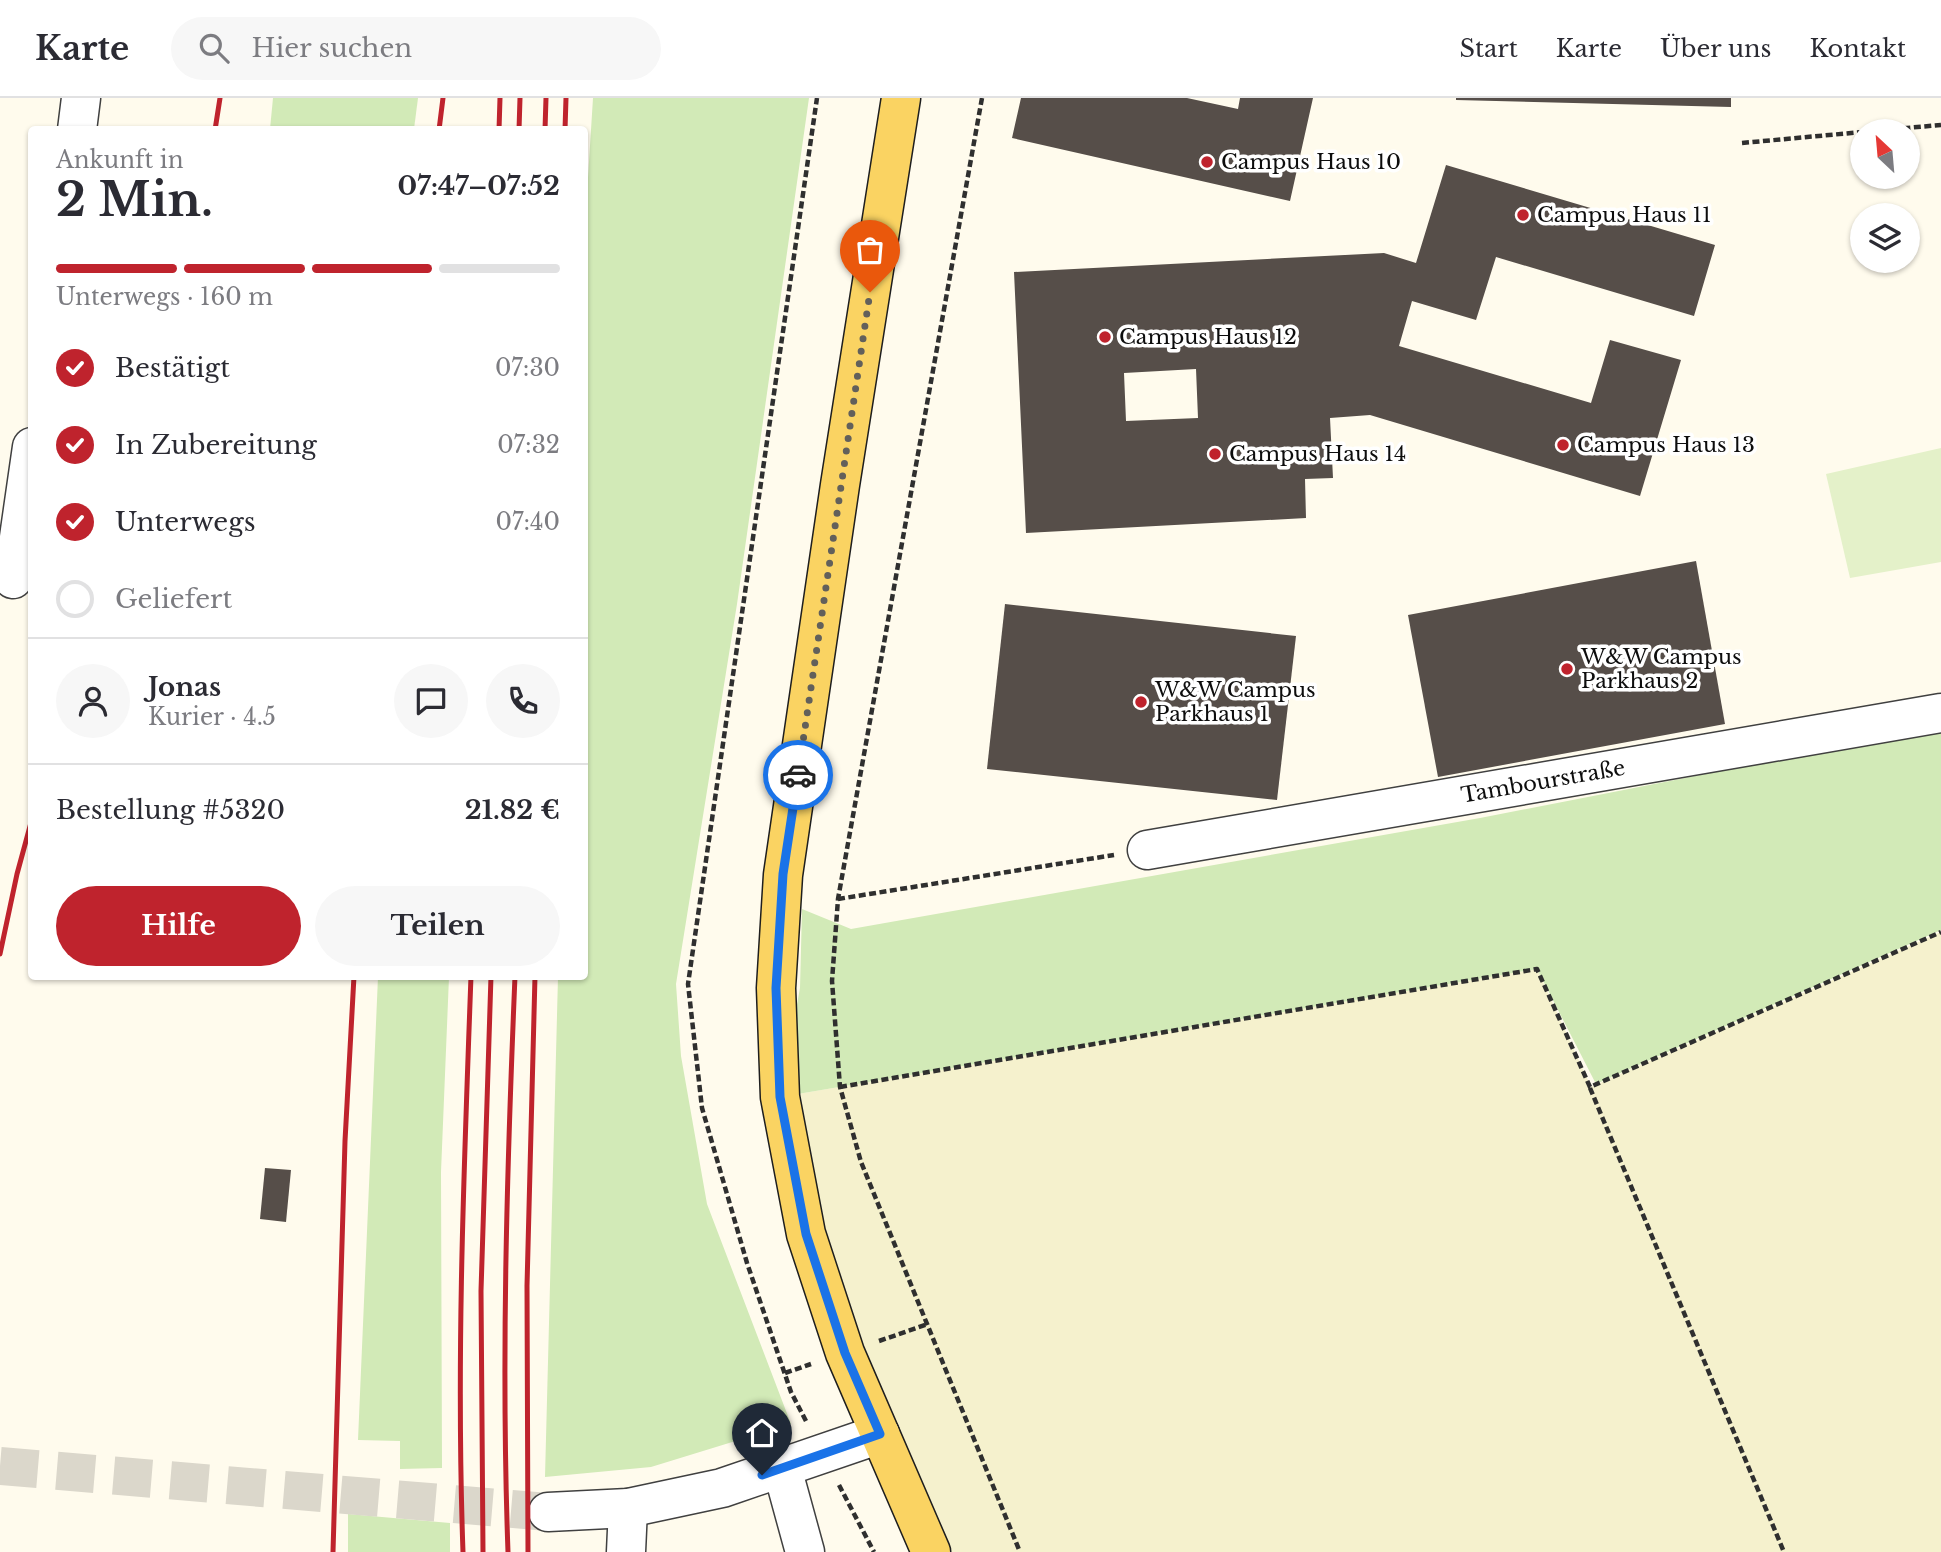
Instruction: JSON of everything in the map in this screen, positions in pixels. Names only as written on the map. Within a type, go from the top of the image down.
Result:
[{"type":"main road","points":[[901,98],[840,485],[783,874],[776,988],[780,1097],[806,1234],[845,1353],[931,1552]]},
{"type":"street","points":[[78,126],[81,98]]},
{"type":"street","points":[[13,579],[28,475]]},
{"type":"street","name":"Tambourstraße","points":[[1147,850],[1941,713]]},
{"type":"street","points":[[548,1512],[628,1508],[722,1488],[880,1434]]},
{"type":"street","points":[[782,1468],[805,1552]]},
{"type":"street","points":[[626,1552],[628,1508]]},
{"type":"path","points":[[817,98],[688,984],[702,1108],[747,1263],[791,1392],[874,1552]]},
{"type":"path","points":[[982,98],[838,899],[832,981],[840,1087],[861,1162],[1020,1552]]},
{"type":"path","points":[[1920,127],[1941,125]]},
{"type":"path","points":[[1742,143],[1850,133]]},
{"type":"path","points":[[838,899],[1147,850]]},
{"type":"path","points":[[1590,1087],[1941,932]]},
{"type":"path","points":[[840,1087],[1537,969],[1590,1087],[1784,1552]]},
{"type":"shaded area","points":[[1941,932],[1941,1552],[931,1552],[780,1097],[1537,969],[1591,1087]]},
{"type":"green space","points":[[273,98],[418,98],[414,126],[270,126]]},
{"type":"green space","points":[[593,98],[809,98],[737,604],[676,984],[681,1056],[707,1204],[791,1424],[651,1467],[545,1477],[558,980],[588,980],[588,177]]},
{"type":"green space","points":[[1941,448],[1941,562],[1850,578],[1826,474]]},
{"type":"green space","points":[[1941,728],[1941,930],[1596,1084],[1537,969],[780,1097],[800,988],[802,909],[851,929],[1480,818]]},
{"type":"green space","points":[[378,980],[449,980],[441,1172],[442,1468],[400,1469],[400,1441],[358,1440]]},
{"type":"green space","points":[[348,1514],[450,1523],[450,1552],[348,1552]]},
{"type":"building","name":"Campus Haus 10","points":[[1021,98],[1187,98],[1238,109],[1240,98],[1313,98],[1290,201],[1012,138]]},
{"type":"building","points":[[1731,98],[1731,107],[1456,100]]},
{"type":"building","points":[[1446,165],[1715,245],[1694,316],[1496,257],[1476,320],[1412,301],[1399,346],[1591,403],[1610,340],[1681,360],[1640,496],[1370,415],[1330,418],[1333,478],[1305,479],[1306,518],[1026,533],[1014,272],[1384,253],[1416,263]],"holes":[[[1196,369],[1198,418],[1126,421],[1124,373]]]},
{"type":"building","name":"W&W Campus Parkhaus 2","points":[[1696,561],[1725,724],[1438,777],[1408,615]]},
{"type":"building","name":"W&W Campus Parkhaus 1","points":[[1005,604],[1296,636],[1277,800],[987,769]]},
{"type":"building","points":[[265,1168],[291,1170],[286,1222],[260,1219]]},
{"type":"tunnel","points":[[0,1466],[548,1512]]},
{"type":"railway","points":[[216,126],[220,98]]},
{"type":"railway","points":[[440,126],[443,98]]},
{"type":"railway","points":[[499,126],[500,98]]},
{"type":"railway","points":[[519,126],[520,98]]},
{"type":"railway","points":[[545,126],[546,98]]},
{"type":"railway","points":[[565,126],[566,98]]},
{"type":"railway","points":[[0,954],[28,834]]},
{"type":"railway","points":[[333,1552],[345,1141],[354,980]]},
{"type":"railway","points":[[463,1552],[461,1336],[471,980]]},
{"type":"railway","points":[[483,1552],[481,1291],[491,980]]},
{"type":"railway","points":[[508,1552],[506,1264],[515,980]]},
{"type":"railway","points":[[528,1552],[527,1286],[535,980]]},
{"type":"way so far","points":[[798,775],[870,292]]},
{"type":"place","name":"Campus Haus 10","points":[[1207,162]]},
{"type":"place","name":"Campus Haus 11","points":[[1523,215]]},
{"type":"place","name":"Campus Haus 12","points":[[1105,337]]},
{"type":"place","name":"Campus Haus 13","points":[[1563,445]]},
{"type":"place","name":"Campus Haus 14","points":[[1215,454]]},
{"type":"place","name":"W&W Campus Parkhaus 2","points":[[1567,669]]},
{"type":"place","name":"W&W Campus Parkhaus 1","points":[[1141,702]]},
{"type":"route","points":[[762,1475],[880,1434],[845,1353],[806,1234],[780,1097],[776,988],[783,874],[798,775]]}]
